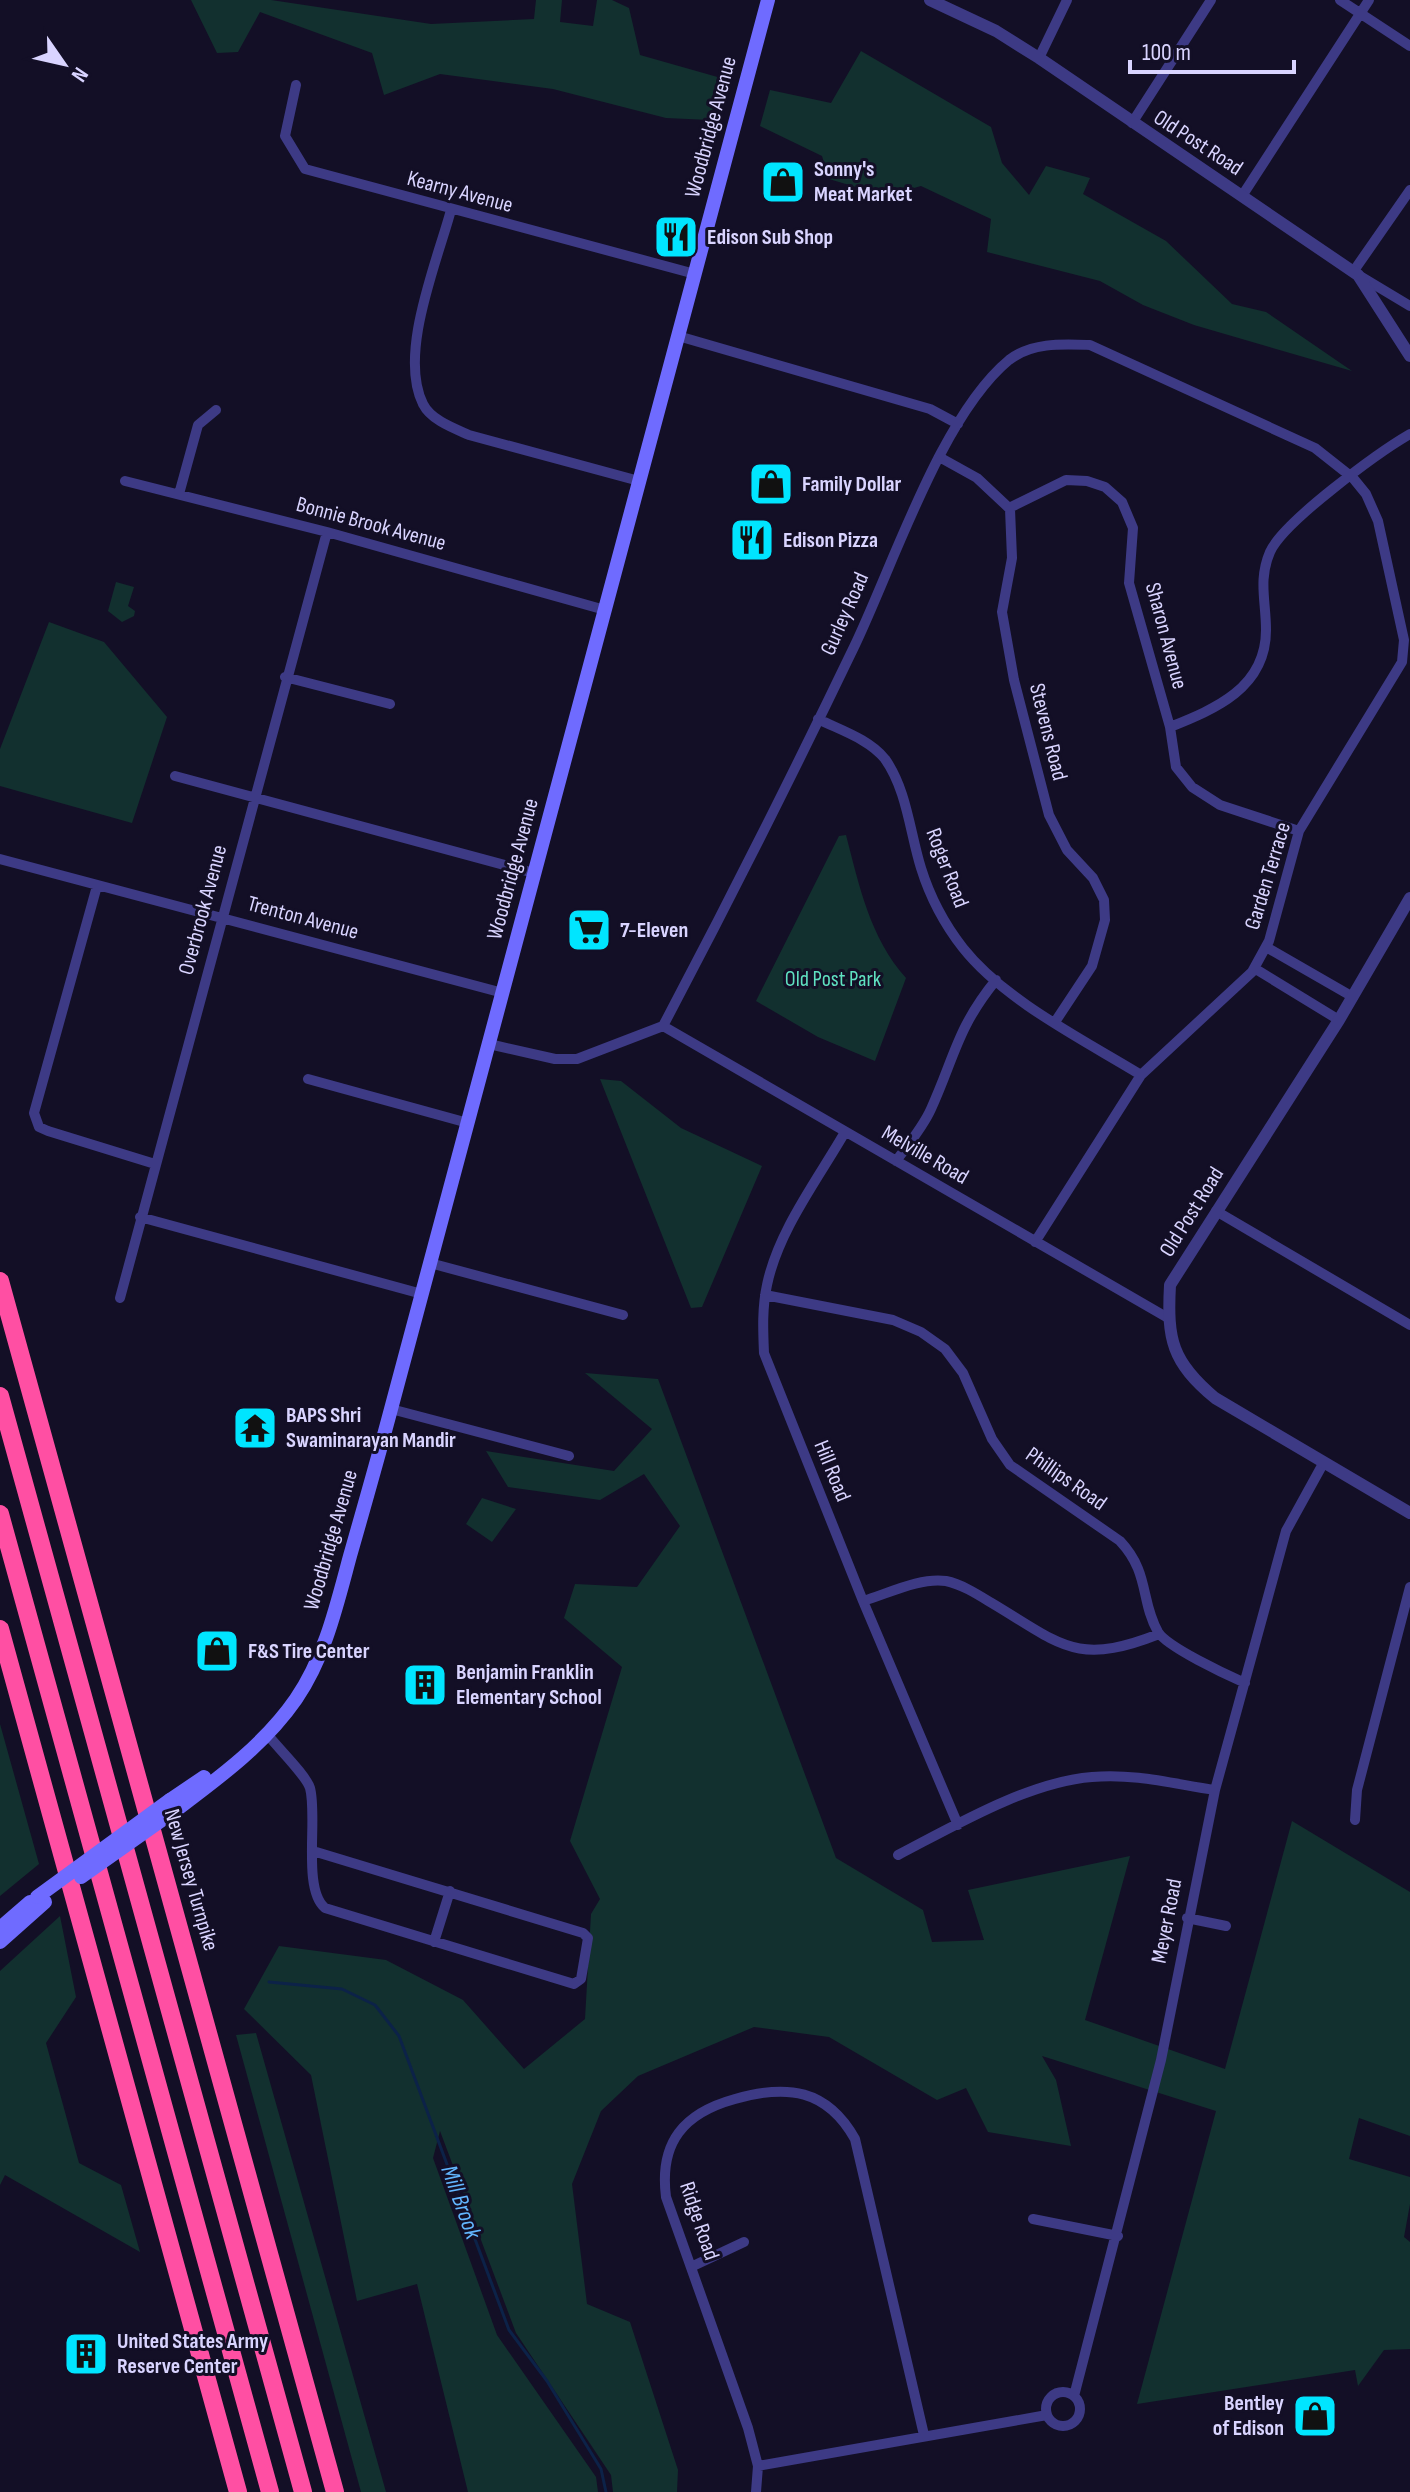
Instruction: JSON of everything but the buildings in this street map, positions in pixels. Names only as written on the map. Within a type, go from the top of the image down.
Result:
[{"type":"highway","name":"New Jersey Turnpike","points":[[0,1281],[335,2492]]},
{"type":"highway","points":[[0,1396],[303,2492]]},
{"type":"highway","points":[[0,1514],[270,2492]]},
{"type":"highway","points":[[0,1629],[238,2492]]},
{"type":"main road","name":"Woodbridge Avenue","points":[[0,1928],[268,1735],[297,1698],[314,1667],[340,1593],[391,1409],[768,0]]},
{"type":"main road","name":"Woodbridge Avenue","points":[[0,1942],[41,1900]]},
{"type":"street","name":"Old Post Road","points":[[930,0],[996,31],[1039,58],[1356,273],[1410,356]]},
{"type":"street","points":[[1039,58],[1067,0]]},
{"type":"street","points":[[1132,123],[1211,0]]},
{"type":"street","points":[[1340,0],[1410,46]]},
{"type":"street","points":[[1242,196],[1369,0]]},
{"type":"street","name":"Kearny Avenue","points":[[296,85],[285,136],[305,169],[695,274]]},
{"type":"street","points":[[1410,190],[1356,273],[1410,306]]},
{"type":"street","points":[[451,210],[413,351],[415,378],[424,406],[444,424],[469,435],[639,481]]},
{"type":"street","points":[[678,336],[930,409],[958,424]]},
{"type":"street","name":"Gurley Road","points":[[663,1026],[818,719],[958,424],[991,378],[1011,359],[1031,348],[1059,344],[1090,345],[1315,448],[1352,477]]},
{"type":"street","points":[[179,494],[198,425],[216,410]]},
{"type":"street","points":[[1170,727],[1215,709],[1242,690],[1265,642],[1261,590],[1272,547],[1298,520],[1410,434]]},
{"type":"street","points":[[941,458],[977,478],[1009,508]]},
{"type":"street","name":"Garden Terrace","points":[[1035,1242],[1141,1075],[1254,968],[1266,947],[1299,831],[1392,681],[1405,652],[1378,521],[1366,494],[1352,477]]},
{"type":"street","name":"Sharon Avenue","points":[[1009,508],[1066,480],[1087,481],[1105,487],[1122,502],[1133,528],[1129,583],[1170,727],[1176,767],[1192,787],[1220,805],[1299,831]]},
{"type":"street","name":"Bonnie Brook Avenue","points":[[125,481],[327,532],[605,610]]},
{"type":"street","name":"Stevens Road","points":[[1009,508],[1012,558],[1002,612],[1014,680],[1049,815],[1067,850],[1093,878],[1104,900],[1105,920],[1092,966],[1055,1022]]},
{"type":"street","name":"Overbrook Avenue","points":[[120,1298],[224,917],[285,677],[327,532]]},
{"type":"street","points":[[285,677],[390,704]]},
{"type":"street","name":"Roger Road","points":[[818,719],[867,743],[884,758],[898,782],[922,870],[938,910],[964,949],[996,980],[1055,1022],[1141,1075]]},
{"type":"street","points":[[175,776],[534,873]]},
{"type":"street","name":"Trenton Avenue","points":[[0,859],[503,993]]},
{"type":"street","points":[[97,886],[34,1113],[39,1127],[48,1131],[155,1164]]},
{"type":"street","name":"Old Post Road","points":[[1410,898],[1339,1020],[1170,1285],[1168,1318],[1172,1345],[1192,1378],[1215,1398],[1410,1513]]},
{"type":"street","points":[[1266,947],[1353,997]]},
{"type":"street","points":[[1254,968],[1339,1020]]},
{"type":"street","points":[[896,1161],[930,1111],[958,1035],[972,1009],[996,980]]},
{"type":"street","points":[[489,1044],[555,1059],[577,1059],[663,1026]]},
{"type":"street","name":"Melville Road","points":[[663,1026],[1168,1318]]},
{"type":"street","points":[[308,1079],[468,1123]]},
{"type":"street","name":"Hill Road","points":[[845,1132],[784,1239],[765,1295],[764,1353],[863,1601],[958,1825]]},
{"type":"street","points":[[1216,1211],[1410,1325]]},
{"type":"street","points":[[140,1217],[422,1294]]},
{"type":"street","points":[[430,1263],[623,1315]]},
{"type":"street","name":"Phillips Road","points":[[765,1295],[893,1320],[921,1332],[945,1349],[963,1373],[992,1439],[1010,1465],[1120,1541],[1134,1556],[1159,1634]]},
{"type":"street","points":[[391,1409],[569,1456]]},
{"type":"street","name":"Meyer Road","points":[[758,2466],[1047,2415],[1059,2426],[1075,2421],[1080,2411],[1074,2396],[1118,2236],[1161,2060],[1215,1790],[1286,1531],[1324,1462]]},
{"type":"street","points":[[863,1601],[927,1582],[946,1581],[973,1592],[1056,1641],[1082,1651],[1122,1649],[1159,1634],[1202,1663],[1245,1683]]},
{"type":"street","points":[[1355,1820],[1357,1790],[1410,1587]]},
{"type":"street","points":[[268,1735],[310,1786],[313,1851],[316,1896],[325,1908],[578,1983],[588,1945],[588,1938],[583,1933],[313,1851]]},
{"type":"street","points":[[898,1855],[1042,1787],[1090,1777],[1138,1776],[1215,1790]]},
{"type":"street","points":[[434,1942],[450,1891]]},
{"type":"street","points":[[1187,1918],[1226,1926]]},
{"type":"street","name":"Ridge Road","points":[[756,2492],[758,2466],[693,2266],[666,2197],[663,2174],[666,2160],[689,2118],[706,2107],[757,2092],[782,2090],[816,2097],[832,2108],[855,2139],[924,2435]]},
{"type":"street","points":[[1033,2219],[1118,2236]]},
{"type":"street","points":[[693,2266],[744,2242]]},
{"type":"street","points":[[1047,2415],[1046,2404],[1053,2395],[1063,2392],[1074,2396]]},
{"type":"green space","points":[[191,0],[271,0],[431,24],[534,19],[536,0],[562,0],[560,22],[593,26],[597,0],[612,0],[629,8],[640,55],[721,78],[710,120],[666,118],[553,89],[440,74],[384,95],[372,53],[260,12],[238,52],[217,53]]},
{"type":"green space","points":[[861,51],[991,127],[1002,163],[1029,195],[1046,166],[1090,178],[1083,194],[1166,241],[1232,304],[1266,312],[1352,371],[1194,325],[1143,305],[1100,281],[987,252],[991,219],[921,186],[886,196],[829,179],[822,156],[760,126],[770,90],[831,103]]},
{"type":"green space","points":[[116,582],[134,587],[128,606],[135,611],[134,616],[122,622],[108,611]]},
{"type":"green space","points":[[49,622],[104,642],[167,717],[132,823],[0,786],[0,749]]},
{"type":"green space","name":"Old Post Park","points":[[846,835],[861,892],[875,928],[883,946],[906,978],[875,1061],[818,1037],[756,1001],[839,836]]},
{"type":"green space","points":[[600,1079],[621,1081],[681,1128],[762,1166],[702,1307],[691,1308]]},
{"type":"green space","points":[[585,1373],[658,1379],[836,1858],[923,1910],[932,1942],[984,1940],[968,1890],[1130,1856],[1085,2020],[1225,2069],[1292,1821],[1410,1892],[1410,2136],[1359,2118],[1349,2159],[1410,2177],[1410,2204],[1404,2237],[1410,2242],[1410,2349],[1384,2350],[1358,2386],[1355,2370],[1137,2404],[1216,2111],[1042,2056],[1056,2080],[1071,2146],[988,2132],[966,2088],[937,2100],[829,2037],[754,2027],[638,2076],[601,2111],[572,2184],[587,2304],[630,2322],[678,2470],[677,2492],[613,2492],[611,2475],[516,2333],[440,2131],[433,2158],[497,2335],[596,2477],[598,2492],[468,2492],[417,2284],[357,2301],[311,2075],[244,2009],[279,1946],[386,1960],[463,2000],[524,2069],[585,2019],[591,1914],[600,1899],[570,1841],[622,1667],[564,1618],[575,1584],[637,1587],[680,1526],[644,1474],[600,1500],[508,1487],[486,1451],[614,1471],[652,1429]]},
{"type":"green space","points":[[482,1498],[516,1509],[492,1542],[466,1524]]},
{"type":"green space","points":[[0,1724],[39,1864],[0,1896]]},
{"type":"green space","points":[[60,1916],[76,1997],[46,2043],[79,2163],[121,2185],[140,2252],[5,2175],[0,2185],[0,1971]]},
{"type":"green space","points":[[256,2033],[386,2492],[361,2492],[236,2035]]},
{"type":"waterway","name":"Mill Brook","points":[[269,1982],[342,1989],[375,2005],[399,2036],[509,2330],[547,2381],[601,2469],[606,2492]]},
{"type":"place","name":"Sonny's Meat Market","points":[[783,182]]},
{"type":"place","name":"Edison Sub Shop","points":[[676,237]]},
{"type":"place","name":"Family Dollar","points":[[771,484]]},
{"type":"place","name":"Edison Pizza","points":[[752,540]]},
{"type":"place","name":"7-Eleven","points":[[589,930]]},
{"type":"place","name":"BAPS Shri Swaminarayan Mandir","points":[[255,1428]]},
{"type":"place","name":"F&S Tire Center","points":[[217,1651]]},
{"type":"place","name":"Benjamin Franklin Elementary School","points":[[425,1685]]},
{"type":"place","name":"United States Army Reserve Center","points":[[86,2354]]},
{"type":"place","name":"Bentley of Edison","points":[[1315,2416]]}]
